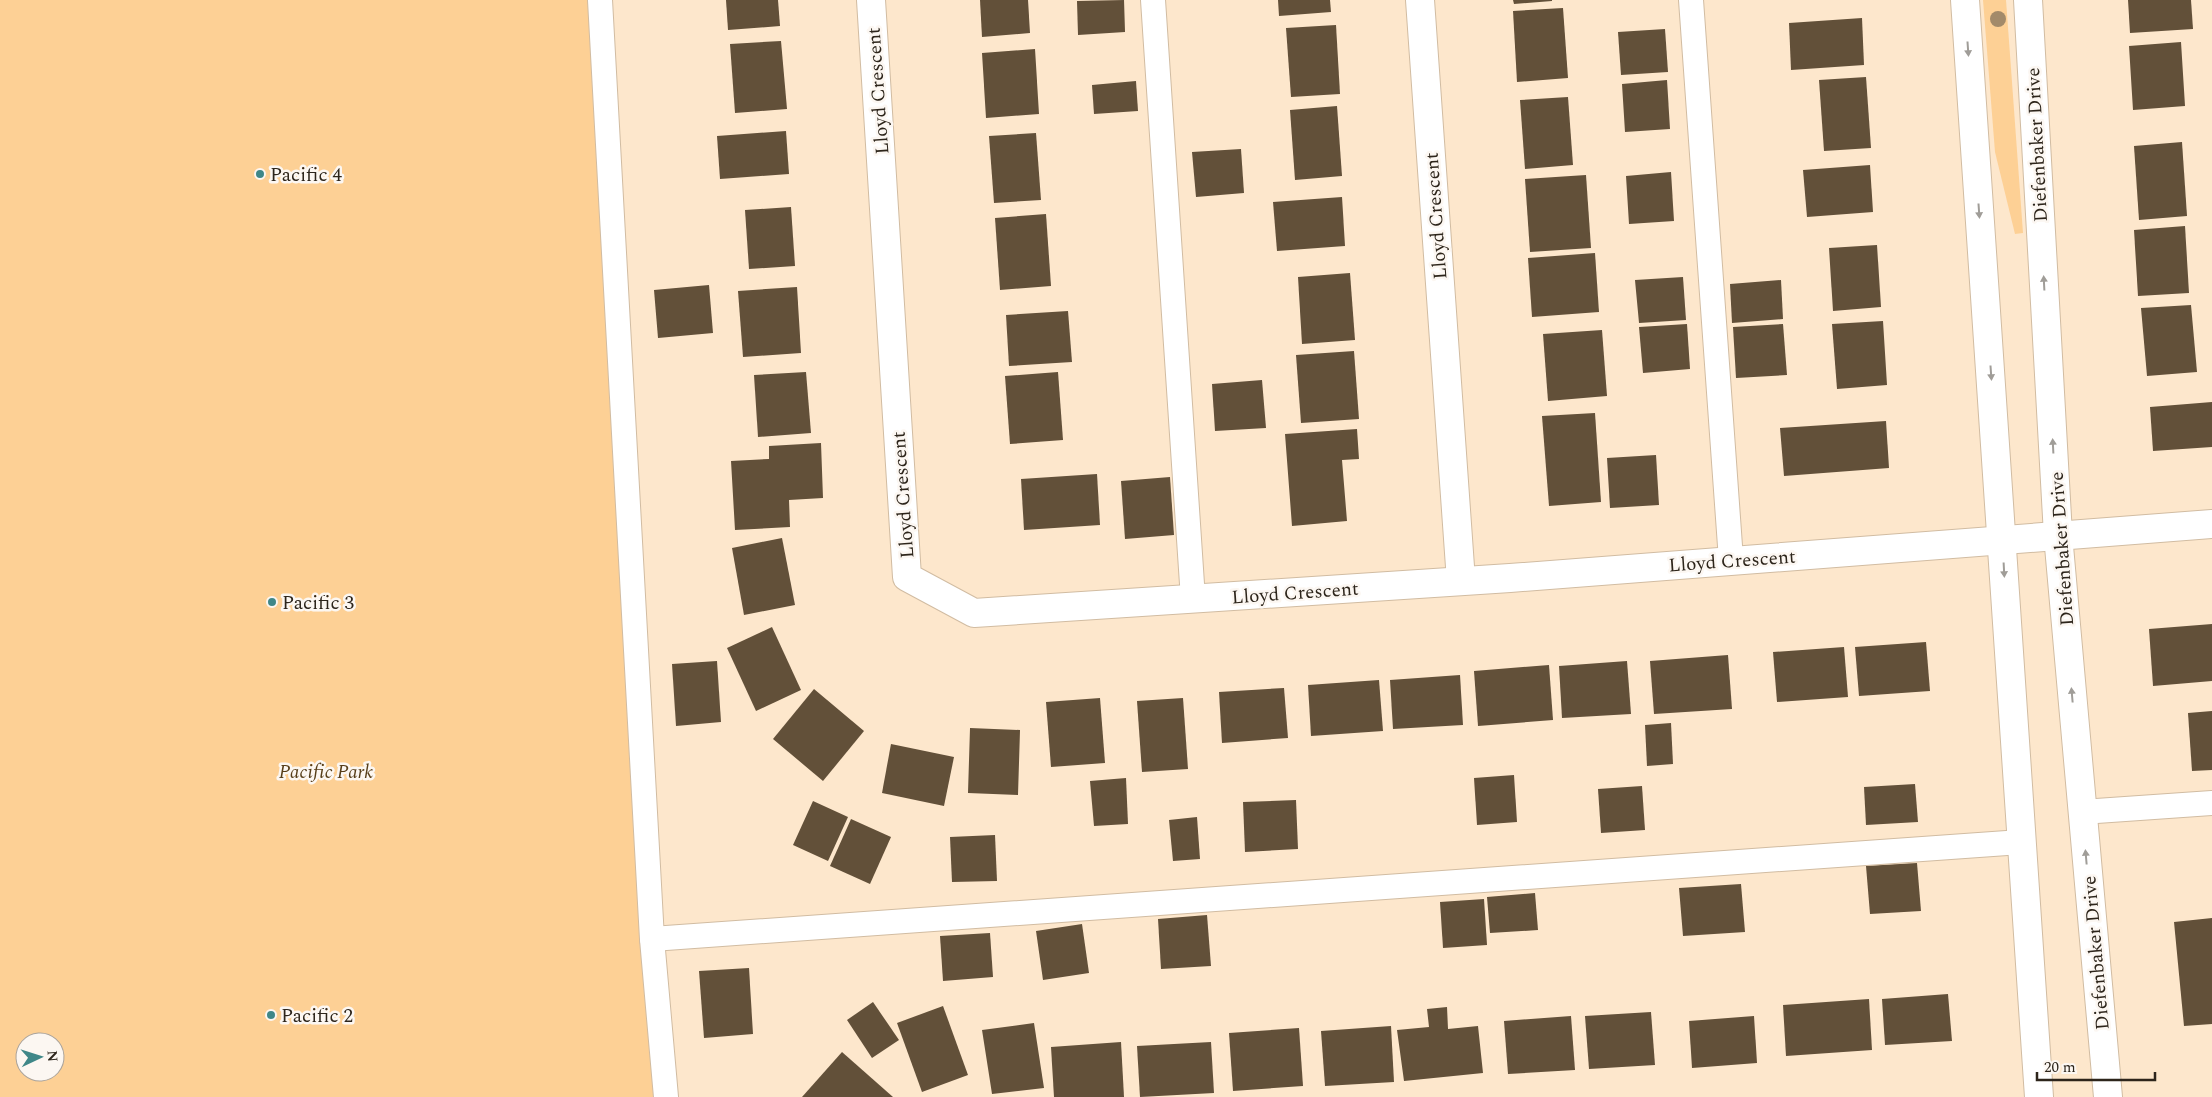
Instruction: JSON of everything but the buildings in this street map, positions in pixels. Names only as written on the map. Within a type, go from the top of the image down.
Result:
[{"type":"street","name":"Lloyd Crescent","points":[[871,0],[907,577],[974,613],[1461,581],[2212,524]]},
{"type":"street","name":"Lloyd Crescent","points":[[1420,0],[1461,581]]},
{"type":"street","points":[[1964,0],[2039,1097]]},
{"type":"street","name":"Diefenbaker Drive","points":[[2028,0],[2058,536],[2108,1097]]},
{"type":"lane","points":[[600,0],[652,939],[666,1097]]},
{"type":"lane","points":[[1153,0],[1193,599]]},
{"type":"lane","points":[[1691,0],[1731,560]]},
{"type":"lane","points":[[2082,812],[2212,803]]},
{"type":"lane","points":[[652,939],[2021,842]]},
{"type":"green space","name":"Pacific Park","points":[[0,0],[600,0],[675,1097],[0,1097]]},
{"type":"green space","points":[[1983,0],[2006,0],[2023,233],[2015,234],[1995,152]]},
{"type":"place","name":"Pacific 4","points":[[260,174]]},
{"type":"place","name":"Pacific 3","points":[[272,602]]},
{"type":"place","name":"Pacific 2","points":[[271,1015]]}]
